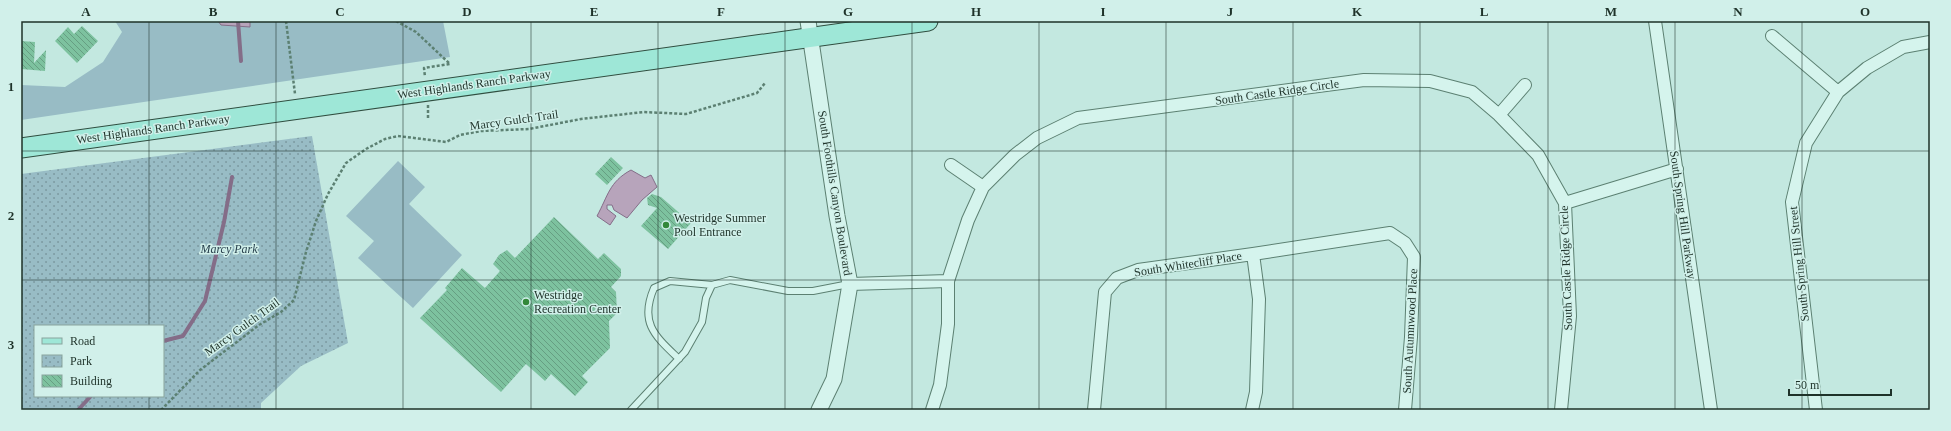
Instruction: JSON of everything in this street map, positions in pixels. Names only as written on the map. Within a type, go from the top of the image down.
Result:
[{"type":"main road","name":"West Highlands Ranch Parkway","points":[[21,148],[298,108],[809,29],[928,21]]},
{"type":"street","name":"South Spring Hill Parkway","points":[[1655,21],[1711,410]]},
{"type":"street","name":"South Foothills Canyon Boulevard","points":[[809,29],[837,216],[850,284],[834,380],[819,410]]},
{"type":"street","points":[[1772,36],[1838,92]]},
{"type":"street","name":"South Spring Hill Street","points":[[1816,410],[1792,202],[1806,143],[1838,92],[1867,68],[1903,47],[1930,42]]},
{"type":"street","name":"South Castle Ridge Circle","points":[[932,410],[940,386],[948,324],[948,281],[968,220],[983,188],[1015,155],[1037,138],[1078,118],[1364,80],[1430,81],[1472,92],[1499,114],[1538,154],[1565,203],[1570,316],[1561,410]]},
{"type":"street","points":[[1499,114],[1525,85]]},
{"type":"street","points":[[951,165],[983,188]]},
{"type":"street","points":[[1565,203],[1677,169]]},
{"type":"street","name":"South Autumnwood Place","points":[[1253,254],[1390,233],[1405,243],[1414,257],[1411,337],[1405,410]]},
{"type":"street","points":[[1252,410],[1256,392],[1259,299],[1253,254]]},
{"type":"street","name":"South Whitecliff Place","points":[[1094,410],[1105,292],[1117,278],[1138,270],[1253,254]]},
{"type":"street","points":[[850,284],[948,281]]},
{"type":"lane","points":[[678,359],[659,340],[648,323],[649,300],[654,288],[670,281],[712,285],[730,280],[788,291],[813,291],[850,284]]},
{"type":"lane","points":[[631,410],[685,352],[702,322],[706,298],[712,285]]},
{"type":"path","points":[[286,21],[293,84],[298,108]]},
{"type":"path","points":[[396,21],[416,32],[445,59]]},
{"type":"path","name":"Marcy Gulch Trail","points":[[161,410],[200,370],[253,329],[282,312],[294,300],[308,244],[328,194],[346,163],[366,149],[385,139],[398,136],[446,142],[460,135],[480,131],[529,129],[581,119],[636,113],[686,114],[756,93],[765,83]]},
{"type":"green space","points":[[115,21],[443,21],[450,57],[21,120],[21,85],[65,87],[103,62],[122,32]]},
{"type":"green space","name":"Marcy Park","points":[[312,136],[348,343],[301,366],[261,403],[261,410],[21,410],[21,174]]},
{"type":"green space","points":[[398,161],[425,187],[409,204],[462,255],[413,308],[358,258],[374,241],[346,216]]},
{"type":"shaded area","points":[[218,21],[250,21],[250,27],[221,25]]},
{"type":"shaded area","points":[[631,170],[645,178],[651,175],[657,187],[642,200],[627,218],[614,210],[612,205],[607,205],[607,209],[616,216],[610,225],[597,216],[613,185],[618,179]]},
{"type":"building","points":[[82,26],[98,41],[77,63],[55,41],[68,27],[74,34]]},
{"type":"building","points":[[21,41],[35,42],[34,63],[46,50],[45,71],[21,69]]},
{"type":"building","points":[[611,157],[623,168],[607,185],[595,174]]},
{"type":"building","name":"Westridge Summer Pool Entrance","points":[[652,194],[661,197],[691,223],[668,249],[641,226],[657,208],[648,205],[647,198]]},
{"type":"building","name":"Westridge Recreation Center","points":[[554,217],[598,259],[604,253],[621,269],[621,276],[611,287],[616,292],[617,313],[609,321],[610,348],[582,376],[588,382],[575,396],[551,374],[545,381],[526,364],[501,392],[420,318],[447,290],[445,288],[462,268],[485,288],[500,271],[493,264],[499,255],[507,250],[515,258]]},
{"type":"waterway","points":[[238,21],[241,61]]},
{"type":"waterway","points":[[164,341],[183,336],[205,301],[224,222],[232,177]]},
{"type":"waterway","points":[[78,410],[90,397]]},
{"type":"place","name":"Westridge Summer Pool Entrance","points":[[666,225]]},
{"type":"place","name":"Westridge Recreation Center","points":[[526,302]]}]
